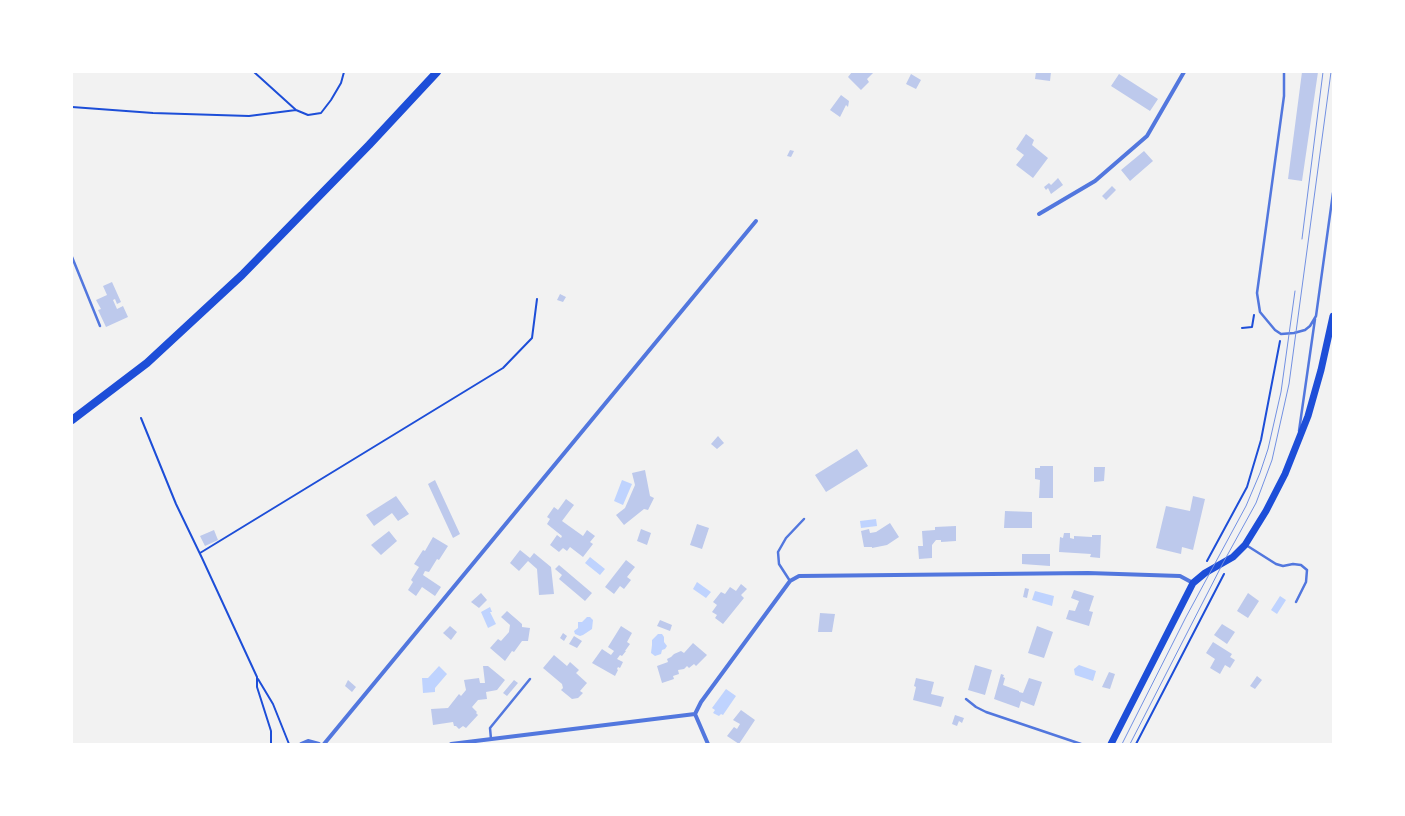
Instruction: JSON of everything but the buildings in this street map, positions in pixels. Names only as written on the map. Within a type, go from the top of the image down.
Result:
[{"type":"main road","points":[[72,420],[147,363],[242,274],[359,155],[437,72]]},
{"type":"main road","points":[[1111,744],[1193,583],[1232,557],[1245,545],[1266,511],[1285,474],[1308,416],[1321,370],[1333,316]]},
{"type":"street","points":[[1039,214],[1095,181],[1147,136],[1184,72]]},
{"type":"street","points":[[324,744],[756,221]]},
{"type":"street","points":[[708,744],[695,714],[701,702],[790,581],[799,576],[1088,573],[1180,576],[1193,583]]},
{"type":"street","points":[[451,744],[695,714]]},
{"type":"street","points":[[301,744],[308,742],[319,744]]},
{"type":"lane","points":[[1284,72],[1284,96],[1257,293],[1260,312],[1275,330],[1281,334],[1305,330],[1310,326],[1316,316]]},
{"type":"lane","points":[[1298,442],[1333,193]]},
{"type":"lane","points":[[72,257],[100,326]]},
{"type":"lane","points":[[790,581],[779,564],[778,552],[786,538],[804,519]]},
{"type":"lane","points":[[1245,545],[1276,564],[1283,566],[1293,564],[1301,565],[1307,570],[1306,582],[1296,602]]},
{"type":"lane","points":[[491,739],[490,728],[530,679]]},
{"type":"lane","points":[[966,700],[986,712],[1081,744]]},
{"type":"path","points":[[254,72],[296,110],[308,115],[321,113],[341,83],[344,72]]},
{"type":"path","points":[[72,107],[153,113],[249,116],[296,110]]},
{"type":"path","points":[[200,553],[503,368],[532,338],[537,299]]},
{"type":"path","points":[[1205,565],[1247,487],[1261,440],[1281,334]]},
{"type":"path","points":[[141,418],[176,504],[257,678],[273,704],[290,744]]},
{"type":"path","points":[[257,678],[257,687],[271,732],[271,744]]},
{"type":"water","points":[[622,480],[632,484],[623,505],[614,501]]},
{"type":"water","points":[[876,519],[877,526],[861,528],[860,521]]},
{"type":"water","points":[[590,557],[605,569],[600,575],[585,563]]},
{"type":"water","points":[[697,582],[711,592],[706,598],[693,589]]},
{"type":"water","points":[[1035,591],[1054,596],[1052,606],[1032,600]]},
{"type":"water","points":[[1280,596],[1286,600],[1277,614],[1271,610]]},
{"type":"water","points":[[490,607],[492,612],[490,612],[496,624],[488,628],[481,612]]},
{"type":"water","points":[[587,617],[590,617],[593,620],[592,629],[580,636],[575,634],[574,631],[578,628],[578,622],[582,622]]},
{"type":"water","points":[[658,634],[662,634],[664,637],[664,642],[667,646],[662,650],[661,654],[655,656],[651,653],[652,640]]},
{"type":"water","points":[[1079,665],[1096,671],[1093,681],[1075,675],[1074,669]]},
{"type":"water","points":[[439,666],[447,674],[435,688],[435,692],[423,693],[422,678],[428,678]]},
{"type":"water","points":[[726,689],[736,696],[723,715],[721,714],[719,716],[713,713],[715,710],[712,708]]},
{"type":"tram line","points":[[1302,239],[1323,72]]},
{"type":"tram line","points":[[1130,744],[1223,563],[1256,503],[1272,460],[1289,384],[1331,72]]},
{"type":"tram line","points":[[1122,744],[1186,617],[1246,506],[1260,473],[1268,449],[1281,392],[1295,291]]}]
